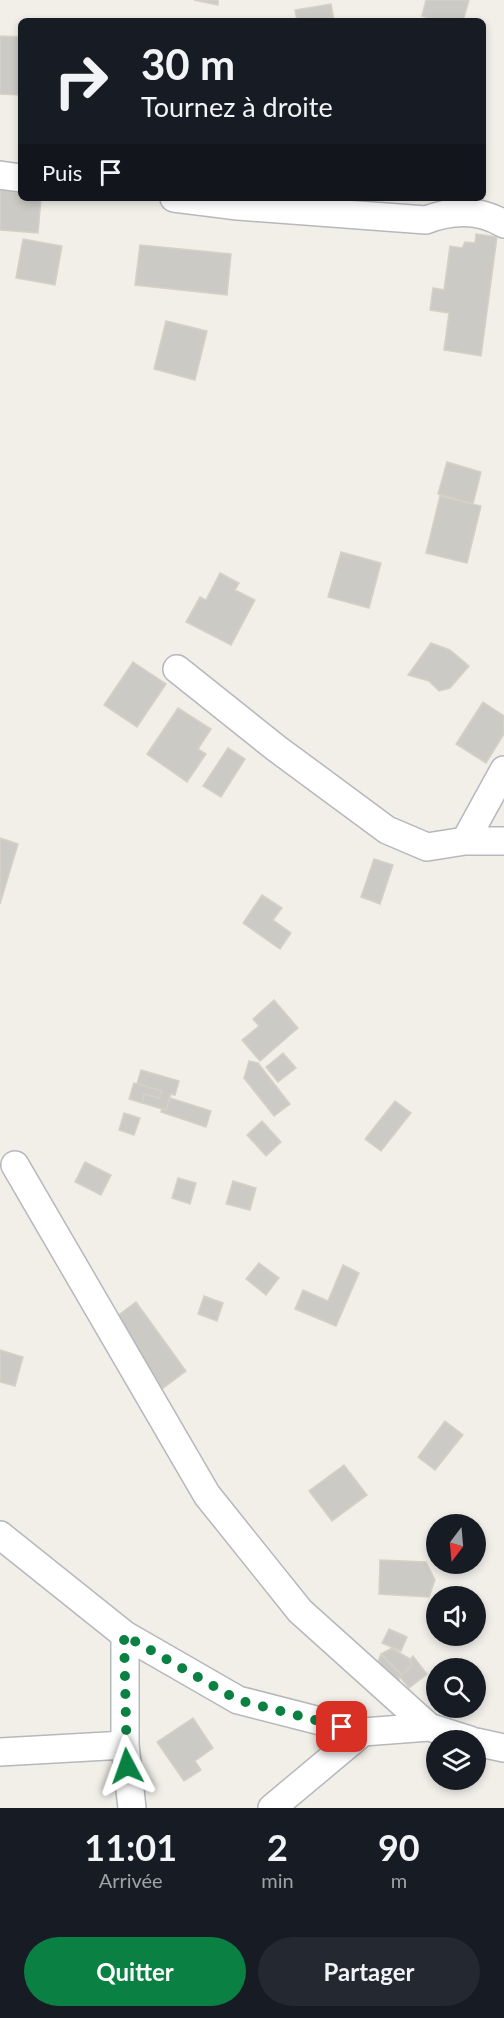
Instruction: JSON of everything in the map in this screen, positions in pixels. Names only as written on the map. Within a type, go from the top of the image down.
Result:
[{"type":"street","points":[[0,175],[18,178]]},
{"type":"street","points":[[195,201],[238,207],[426,220],[447,212],[479,214],[504,224]]},
{"type":"street","points":[[177,669],[276,748],[387,830],[427,847],[465,841],[504,841]]},
{"type":"street","points":[[465,841],[504,770]]},
{"type":"street","points":[[15,1165],[207,1495],[300,1611],[429,1727]]},
{"type":"street","points":[[0,1535],[124,1635],[238,1700],[363,1732],[429,1727],[438,1730]]},
{"type":"street","points":[[124,1635],[125,1745],[132,1808]]},
{"type":"street","points":[[272,1808],[363,1732]]},
{"type":"street","points":[[486,1744],[504,1748]]},
{"type":"street","points":[[0,1752],[125,1745]]},
{"type":"building","points":[[194,0],[218,0],[218,5]]},
{"type":"building","points":[[426,0],[469,0],[464,18],[422,16]]},
{"type":"building","points":[[331,4],[333,18],[296,18],[295,10]]},
{"type":"building","points":[[0,36],[18,37],[18,95],[0,94]]},
{"type":"building","points":[[0,186],[18,188],[18,201],[41,201],[38,233],[0,230]]},
{"type":"building","points":[[476,234],[497,237],[481,356],[444,350],[449,313],[430,310],[433,288],[444,290],[450,246],[462,248],[465,242],[475,243]]},
{"type":"building","points":[[23,239],[62,246],[55,285],[16,278]]},
{"type":"building","points":[[140,245],[231,254],[227,295],[135,285]]},
{"type":"building","points":[[166,321],[207,331],[195,380],[154,369]]},
{"type":"building","points":[[447,462],[481,472],[473,504],[438,494]]},
{"type":"building","points":[[440,496],[481,506],[467,563],[426,553]]},
{"type":"building","points":[[341,552],[381,563],[369,608],[328,597]]},
{"type":"building","points":[[220,573],[239,583],[235,590],[255,600],[231,645],[186,622],[200,597],[206,600]]},
{"type":"building","points":[[431,643],[450,650],[469,666],[450,688],[439,691],[429,681],[408,675]]},
{"type":"building","points":[[133,662],[166,684],[137,727],[104,705]]},
{"type":"building","points":[[483,702],[504,716],[504,734],[486,763],[456,744]]},
{"type":"building","points":[[178,708],[211,729],[198,749],[206,754],[187,782],[147,754]]},
{"type":"building","points":[[228,748],[245,759],[221,797],[203,786]]},
{"type":"building","points":[[0,838],[18,844],[0,904]]},
{"type":"building","points":[[374,859],[393,865],[380,904],[361,897]]},
{"type":"building","points":[[262,895],[282,908],[273,920],[291,933],[280,949],[243,923]]},
{"type":"building","points":[[274,1000],[298,1028],[260,1061],[242,1040],[259,1026],[253,1019]]},
{"type":"building","points":[[283,1053],[296,1068],[278,1082],[266,1067]]},
{"type":"building","points":[[249,1061],[258,1063],[290,1104],[274,1116],[244,1078]]},
{"type":"building","points":[[141,1070],[179,1081],[175,1095],[171,1094],[166,1110],[142,1103],[144,1094],[159,1098],[162,1091],[137,1084]]},
{"type":"building","points":[[134,1083],[162,1091],[159,1098],[144,1094],[142,1103],[129,1099]]},
{"type":"building","points":[[170,1098],[211,1111],[206,1127],[161,1112],[162,1109],[166,1110]]},
{"type":"building","points":[[395,1101],[411,1113],[381,1151],[365,1139]]},
{"type":"building","points":[[124,1113],[140,1118],[134,1135],[119,1130]]},
{"type":"building","points":[[262,1121],[281,1142],[266,1156],[247,1135]]},
{"type":"building","points":[[85,1162],[111,1175],[101,1195],[75,1182]]},
{"type":"building","points":[[178,1178],[196,1183],[190,1204],[172,1198]]},
{"type":"building","points":[[233,1181],[256,1188],[250,1210],[226,1204]]},
{"type":"building","points":[[259,1263],[279,1278],[266,1295],[246,1279]]},
{"type":"building","points":[[343,1265],[359,1273],[336,1326],[295,1309],[303,1290],[328,1301]]},
{"type":"building","points":[[204,1296],[223,1303],[217,1321],[198,1314]]},
{"type":"building","points":[[136,1302],[186,1371],[162,1389],[112,1320]]},
{"type":"building","points":[[0,1350],[23,1357],[15,1386],[0,1382]]},
{"type":"building","points":[[445,1421],[463,1435],[435,1470],[418,1457]]},
{"type":"building","points":[[344,1465],[367,1495],[332,1521],[309,1491]]},
{"type":"building","points":[[380,1560],[426,1562],[426,1574],[432,1574],[435,1580],[433,1586],[426,1586],[426,1597],[379,1594]]},
{"type":"building","points":[[389,1629],[407,1637],[401,1651],[382,1643]]},
{"type":"building","points":[[392,1648],[410,1659],[412,1665],[402,1675],[381,1654]]},
{"type":"building","points":[[381,1654],[402,1675],[412,1665],[410,1659],[413,1656],[426,1673],[409,1688],[400,1677],[397,1684],[373,1674]]},
{"type":"building","points":[[193,1718],[213,1748],[195,1761],[201,1770],[184,1781],[157,1742]]},
{"type":"route","points":[[127,1766],[124,1635],[238,1700],[342,1727]]}]
